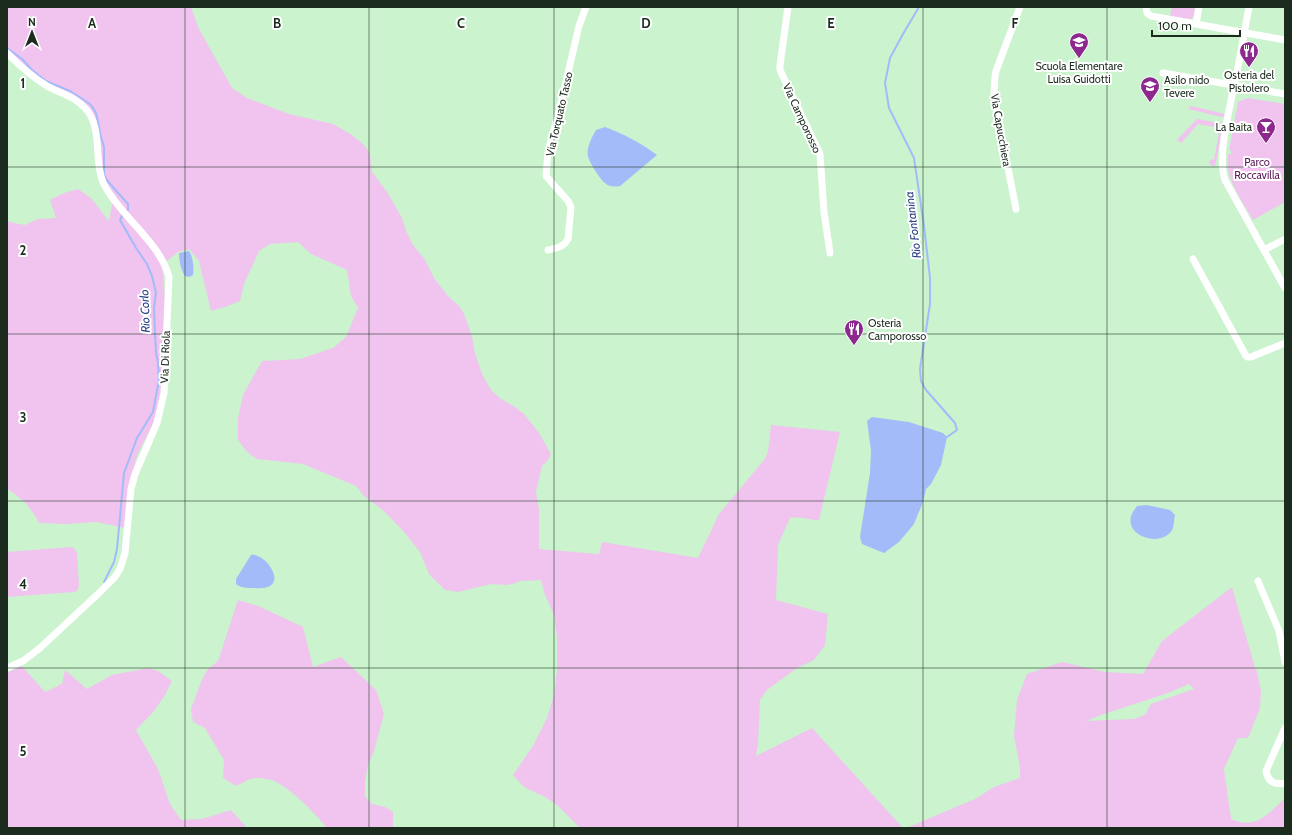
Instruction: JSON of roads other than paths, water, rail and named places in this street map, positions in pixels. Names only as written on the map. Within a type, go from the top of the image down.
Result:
[{"type":"street","name":"Via Torquato Tasso","points":[[548,250],[561,247],[568,239],[571,207],[568,201],[546,176],[548,152],[579,26],[586,7]]},
{"type":"street","name":"Via Camporosso","points":[[788,7],[780,70],[820,154],[824,212],[830,253]]},
{"type":"street","name":"Via Capucchiera","points":[[1016,209],[994,96],[996,71],[1020,7]]},
{"type":"street","points":[[1196,24],[1198,7]]},
{"type":"street","points":[[1249,7],[1222,159],[1223,173],[1225,180],[1285,288]]},
{"type":"street","points":[[1146,10],[1151,16],[1285,40]]},
{"type":"street","name":"Via Di Riola","points":[[7,53],[36,80],[48,87],[77,99],[87,110],[94,124],[98,150],[99,171],[105,187],[153,248],[166,267],[169,277],[164,393],[157,423],[135,474],[131,489],[125,553],[120,569],[115,577],[100,592],[40,648],[23,661],[7,668]]},
{"type":"street","points":[[1163,73],[1285,94]]},
{"type":"street","points":[[1264,250],[1285,239]]},
{"type":"street","points":[[1192,259],[1248,358],[1285,343]]},
{"type":"street","points":[[1258,581],[1279,631],[1285,662]]},
{"type":"street","points":[[1285,728],[1266,771],[1267,777],[1274,783],[1285,783]]},
{"type":"water","points":[[605,127],[632,139],[657,155],[620,186],[616,187],[608,185],[600,178],[588,156],[591,139],[596,130]]},
{"type":"water","points":[[189,251],[192,259],[193,275],[189,277],[185,276],[182,271],[179,253]]},
{"type":"water","points":[[872,417],[909,422],[943,433],[947,437],[941,465],[931,484],[926,489],[923,502],[914,524],[899,542],[884,553],[862,544],[860,537],[870,473],[871,450],[867,421]]},
{"type":"water","points":[[1147,505],[1170,510],[1175,515],[1173,528],[1168,534],[1161,538],[1145,538],[1133,529],[1131,522],[1133,512],[1137,506]]},
{"type":"water","points":[[251,555],[264,559],[273,572],[274,579],[272,584],[266,588],[247,588],[236,584],[236,579]]},
{"type":"waterway","name":"Rio Fontanina","points":[[919,7],[890,58],[885,83],[889,108],[914,158],[924,226],[930,278],[930,304],[920,369],[921,381],[926,390],[955,423],[957,430],[947,437]]},
{"type":"waterway","name":"Rio Corlo","points":[[7,48],[22,59],[32,70],[46,81],[70,91],[91,105],[96,113],[104,147],[104,174],[106,179],[128,204],[128,210],[126,211]]},
{"type":"waterway","name":"Rio Corlo","points":[[104,582],[114,562],[117,549],[124,473],[137,438],[153,412],[159,380],[154,308],[156,293],[152,276],[147,264],[120,220],[123,214]]},
{"type":"place","name":"Scuola Elementare Luisa Guidotti","points":[[1079,59]]},
{"type":"place","name":"Osteria del Pistolero","points":[[1249,68]]},
{"type":"place","name":"Asilo nido Tevere","points":[[1150,103]]},
{"type":"place","name":"La Baita","points":[[1266,144]]},
{"type":"place","name":"Osteria Camporosso","points":[[854,346]]},
{"type":"park label","name":"Parco Roccavilla","points":[[1257,168]]}]
